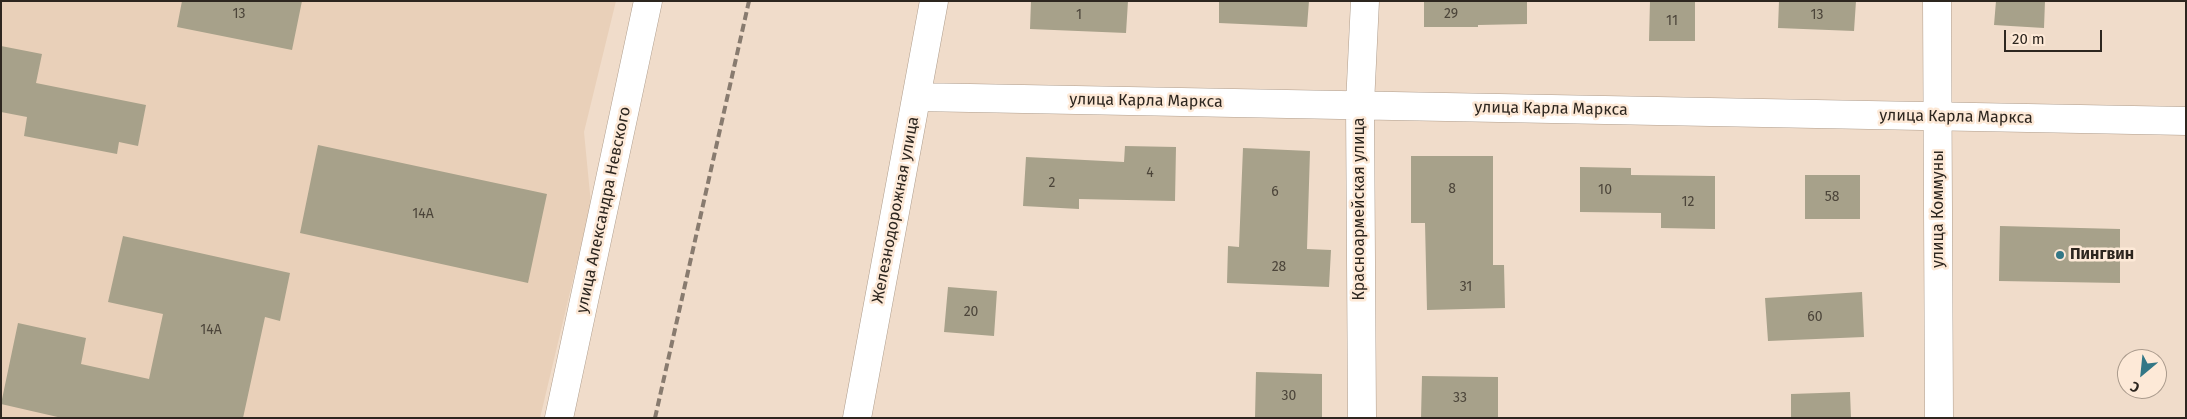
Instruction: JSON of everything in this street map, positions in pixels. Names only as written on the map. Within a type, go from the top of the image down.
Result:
[{"type":"street","name":"улица Александра Невского","points":[[559,418],[648,1]]},
{"type":"street","name":"Железнодорожная улица","points":[[857,418],[934,1]]},
{"type":"street","name":"Красноармейская улица","points":[[1362,418],[1360,104],[1365,1]]},
{"type":"street","name":"улица Коммуны","points":[[1937,1],[1939,418]]},
{"type":"street","name":"улица Карла Маркса","points":[[917,97],[2186,121]]},
{"type":"shaded area","points":[[1,1],[616,1],[584,132],[591,204],[540,418],[1,418]]},
{"type":"building","points":[[182,1],[302,1],[292,50],[177,27]]},
{"type":"building","points":[[1031,1],[1128,1],[1126,33],[1030,29]]},
{"type":"building","points":[[1219,1],[1309,1],[1307,27],[1219,23]]},
{"type":"building","points":[[1424,1],[1527,1],[1527,24],[1478,25],[1478,27],[1424,27]]},
{"type":"building","points":[[1650,1],[1695,1],[1695,41],[1649,41]]},
{"type":"building","points":[[1779,1],[1856,1],[1854,31],[1778,28]]},
{"type":"building","points":[[1996,1],[2045,1],[2044,28],[1994,25]]},
{"type":"building","points":[[1,46],[42,54],[36,83],[146,105],[138,146],[119,142],[117,154],[24,136],[27,117],[1,112]]},
{"type":"building","points":[[318,145],[547,194],[528,283],[300,233]]},
{"type":"building","points":[[1125,146],[1176,147],[1175,201],[1079,199],[1079,209],[1023,206],[1026,157],[1124,162]]},
{"type":"building","points":[[1243,148],[1310,151],[1307,249],[1331,250],[1329,287],[1227,283],[1228,246],[1239,247]]},
{"type":"building","points":[[1411,156],[1493,156],[1493,265],[1504,265],[1505,308],[1427,310],[1425,223],[1411,223]]},
{"type":"building","points":[[1580,167],[1631,168],[1631,175],[1715,176],[1715,229],[1661,228],[1661,213],[1580,212]]},
{"type":"building","points":[[1805,175],[1860,175],[1860,219],[1805,219]]},
{"type":"building","name":"Пингвин","points":[[2000,226],[2120,229],[2120,283],[1999,281]]},
{"type":"building","points":[[123,236],[290,273],[280,321],[265,317],[243,418],[62,418],[1,404],[18,323],[86,338],[81,364],[149,379],[163,314],[108,302]]},
{"type":"building","points":[[948,287],[997,291],[994,336],[944,332]]},
{"type":"building","points":[[1862,292],[1864,337],[1768,341],[1765,298]]},
{"type":"building","points":[[1256,372],[1322,374],[1322,418],[1255,418]]},
{"type":"building","points":[[1422,376],[1498,377],[1498,418],[1421,418]]},
{"type":"building","points":[[1850,392],[1851,418],[1791,418],[1791,394]]},
{"type":"railway","points":[[655,418],[749,1]]},
{"type":"place","name":"Пингвин","points":[[2060,255]]}]
